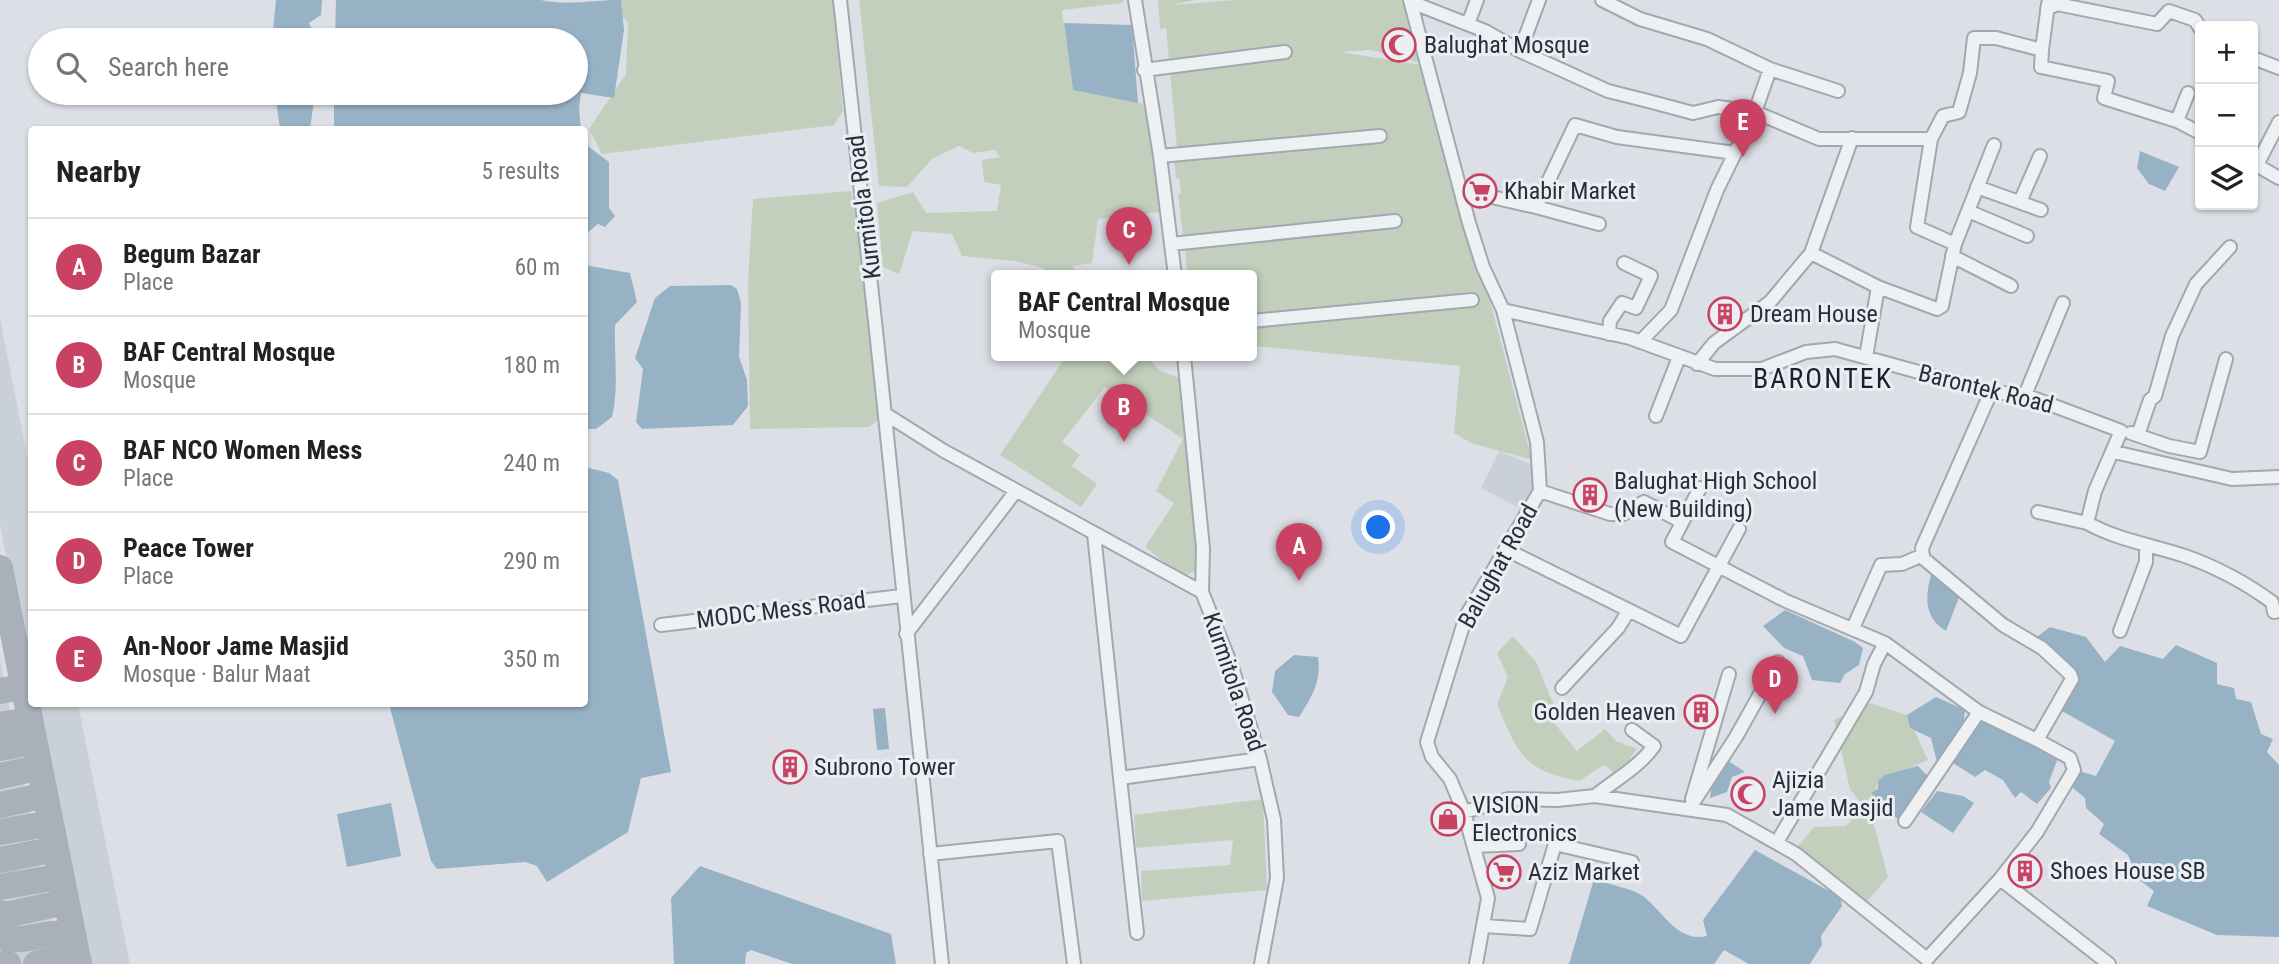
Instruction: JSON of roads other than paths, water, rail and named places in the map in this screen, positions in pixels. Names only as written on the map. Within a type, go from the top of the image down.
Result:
[{"type":"street","name":"Kurmitola Road","points":[[840,0],[887,415],[901,596],[942,964]]},
{"type":"street","points":[[1135,0],[1144,70],[1160,156],[1174,270]]},
{"type":"street","points":[[1468,24],[1478,0]]},
{"type":"street","points":[[1520,51],[1539,0]]},
{"type":"street","points":[[1602,0],[1640,19],[1707,40],[1770,69],[1838,91]]},
{"type":"street","points":[[1411,1],[1468,24],[1608,91],[1648,102],[1693,113],[1718,107],[1755,112],[1790,130],[1819,139],[1931,139]]},
{"type":"street","name":"Balughat Road","points":[[1411,1],[1461,191],[1483,267],[1503,310],[1537,442],[1540,491],[1466,617],[1427,742],[1432,757],[1450,779],[1464,812],[1488,898],[1476,964]]},
{"type":"street","points":[[2195,130],[2177,121],[2104,98],[2108,81],[2042,67],[2042,50],[2048,5],[2057,4],[2157,23],[2169,11],[2196,21]]},
{"type":"street","points":[[2011,286],[1917,227],[1931,139],[1943,116],[1959,112],[1970,72],[1974,38],[1996,38],[2042,50]]},
{"type":"street","points":[[1144,70],[1285,52]]},
{"type":"street","points":[[2258,60],[2279,68]]},
{"type":"street","points":[[1640,342],[1671,310],[1717,190],[1755,112],[1770,69]]},
{"type":"street","points":[[2177,121],[2188,93]]},
{"type":"street","points":[[2258,159],[2279,122]]},
{"type":"street","points":[[1536,207],[1575,125],[1617,137],[1735,153]]},
{"type":"street","points":[[1160,156],[1380,136]]},
{"type":"street","points":[[1698,364],[1714,343],[1742,319],[1770,302],[1811,253],[1852,138]]},
{"type":"street","points":[[1811,253],[1878,287],[1940,308],[1954,250],[1994,145]]},
{"type":"street","points":[[2020,202],[2040,156]]},
{"type":"street","points":[[2258,166],[2279,178]]},
{"type":"street","points":[[1977,187],[2041,210]]},
{"type":"street","points":[[1461,191],[1599,224]]},
{"type":"street","points":[[1968,211],[2027,236]]},
{"type":"street","points":[[1171,244],[1395,221]]},
{"type":"street","points":[[2138,435],[2150,400],[2155,396],[2172,336],[2196,284],[2230,247]]},
{"type":"street","points":[[1609,334],[1611,321],[1622,303],[1636,308],[1651,276],[1624,263]]},
{"type":"street","points":[[1866,357],[1878,287]]},
{"type":"street","points":[[1257,321],[1472,300]]},
{"type":"street","points":[[2025,395],[2063,303]]},
{"type":"street","name":"Barontek Road","points":[[1503,310],[1640,342],[1698,364],[1731,370],[1762,369],[1806,352],[1835,349],[1991,392],[2025,395],[2121,431],[2169,446],[2200,452],[2227,359]]},
{"type":"street","points":[[1656,416],[1679,357]]},
{"type":"street","points":[[1184,361],[1203,548],[1202,592]]},
{"type":"street","points":[[1991,392],[1922,548],[1923,555],[2003,625],[2042,648],[2070,674],[2072,679],[2037,740]]},
{"type":"street","name":"Kurmitola Road","points":[[887,415],[1016,491],[1202,592],[1229,659],[1260,759],[1277,849],[1273,902],[1261,964]]},
{"type":"street","points":[[2087,523],[2095,491],[2121,431]]},
{"type":"street","points":[[2114,452],[2232,479],[2279,477]]},
{"type":"street","points":[[1464,812],[1509,799],[1557,800],[1595,796],[1727,815],[1777,842],[1839,886],[1927,959],[2000,879],[2037,832],[2074,770],[2070,758],[1979,712],[1885,643],[1786,601],[1672,542],[1700,488]]},
{"type":"street","points":[[906,634],[1016,491]]},
{"type":"street","points":[[1540,491],[1610,514],[1623,514],[1644,502],[1682,522]]},
{"type":"street","points":[[2038,512],[2087,523],[2105,533],[2226,574],[2272,603],[2274,612],[2279,611]]},
{"type":"street","points":[[1507,550],[1681,636],[1739,529]]},
{"type":"street","points":[[1094,534],[1137,933]]},
{"type":"street","points":[[2120,631],[2146,562],[2146,545]]},
{"type":"street","points":[[1853,628],[1881,565],[1902,564],[1923,555]]},
{"type":"street","name":"MODC Mess Road","points":[[661,625],[901,596]]},
{"type":"street","points":[[1562,688],[1618,628],[1629,610]]},
{"type":"street","points":[[1777,842],[1866,692],[1874,664],[1885,643]]},
{"type":"street","points":[[1689,809],[1736,737],[1778,662]]},
{"type":"street","points":[[1689,809],[1729,674]]},
{"type":"street","points":[[1905,821],[1979,712]]},
{"type":"street","points":[[1595,796],[1629,769],[1640,766],[1654,746],[1632,730]]},
{"type":"street","points":[[1120,778],[1260,759]]},
{"type":"street","points":[[930,854],[1058,841],[1074,964]]},
{"type":"street","points":[[1475,846],[1519,844]]},
{"type":"street","points":[[1484,926],[1530,929],[1555,844],[1632,862]]},
{"type":"street","points":[[2000,879],[2109,964]]},
{"type":"water","points":[[276,0],[322,0],[321,15],[309,23],[311,28],[273,28]]},
{"type":"water","points":[[336,0],[541,0],[570,3],[621,0],[624,30],[614,98],[588,94],[588,28],[335,28]]},
{"type":"water","points":[[1064,23],[1132,25],[1138,103],[1073,90]]},
{"type":"water","points":[[277,105],[313,105],[310,126],[280,126]]},
{"type":"water","points":[[334,105],[580,105],[581,126],[334,126]]},
{"type":"water","points":[[588,146],[609,162],[609,208],[615,216],[605,227],[598,224],[588,232]]},
{"type":"water","points":[[2140,151],[2179,167],[2165,191],[2149,184],[2137,168]]},
{"type":"water","points":[[588,266],[630,273],[637,302],[615,325],[616,383],[612,417],[596,429],[588,429]]},
{"type":"water","points":[[731,285],[737,289],[741,303],[739,357],[747,380],[748,406],[733,425],[642,429],[636,422],[643,369],[635,358],[655,298],[670,286]]},
{"type":"water","points":[[588,468],[609,473],[618,480],[671,772],[641,778],[628,832],[547,882],[537,866],[525,862],[437,869],[431,861],[390,707],[588,707]]},
{"type":"water","points":[[1931,575],[1938,576],[1961,592],[1946,631],[1934,620],[1928,606]]},
{"type":"water","points":[[1785,610],[1855,642],[1863,648],[1859,665],[1845,674],[1840,683],[1812,680],[1803,656],[1784,648],[1763,626]]},
{"type":"water","points":[[2050,627],[2086,637],[2105,662],[2120,646],[2163,659],[2176,645],[2217,663],[2217,684],[2234,688],[2236,699],[2251,702],[2261,734],[2273,739],[2267,752],[2279,765],[2279,937],[2217,935],[2147,906],[2154,891],[2138,879],[2128,855],[2099,834],[2104,824],[2086,808],[2085,798],[2073,788],[2079,771],[2096,776],[2115,741],[2062,711],[2080,680],[2037,637]]},
{"type":"water","points":[[1294,655],[1318,657],[1319,666],[1315,689],[1299,717],[1288,715],[1272,692],[1275,671]]},
{"type":"water","points":[[1936,697],[1965,710],[1963,729],[1942,760],[1937,762],[1931,738],[1910,728],[1907,715]]},
{"type":"water","points":[[885,708],[889,749],[877,750],[873,709]]},
{"type":"water","points":[[1980,720],[2058,758],[2049,782],[2051,788],[2037,804],[2021,792],[2015,798],[2003,780],[1985,770],[1975,777],[1953,763]]},
{"type":"water","points":[[1727,760],[1745,772],[1732,777],[1727,792],[1710,798],[1712,783]]},
{"type":"water","points":[[1918,766],[1929,777],[1899,819],[1880,809],[1881,802],[1871,793],[1878,789],[1878,781],[1885,775]]},
{"type":"water","points":[[1937,791],[1963,796],[1974,803],[1953,833],[1921,812]]},
{"type":"water","points":[[391,803],[401,856],[347,867],[337,814]]},
{"type":"water","points":[[1755,850],[1840,897],[1842,906],[1821,936],[1822,945],[1810,964],[1749,964],[1724,950],[1714,964],[1569,964],[1594,879],[1645,897],[1685,934],[1707,936],[1703,920]]},
{"type":"water","points":[[700,866],[891,934],[896,964],[792,964],[751,950],[746,953],[745,964],[674,964],[671,898]]},
{"type":"place","name":"Balughat Mosque","points":[[1399,45]]},
{"type":"place","name":"An-Noor Jame Masjid","points":[[1743,157]]},
{"type":"place","name":"Khabir Market","points":[[1480,191]]},
{"type":"place","name":"BAF NCO Women Mess","points":[[1129,265]]},
{"type":"place","name":"Dream House","points":[[1725,314]]},
{"type":"place","name":"BAF Central Mosque","points":[[1124,442]]},
{"type":"place","name":"Balughat High School (New Building)","points":[[1590,495]]},
{"type":"place","name":"Begum Bazar","points":[[1299,581]]},
{"type":"place","name":"Golden Heaven","points":[[1701,712]]},
{"type":"place","name":"Peace Tower","points":[[1775,714]]},
{"type":"place","name":"Subrono Tower","points":[[790,767]]},
{"type":"place","name":"Ajizia Jame Masjid","points":[[1748,794]]},
{"type":"place","name":"VISION Electronics","points":[[1448,819]]},
{"type":"place","name":"Shoes House SB","points":[[2025,871]]},
{"type":"place","name":"Aziz Market","points":[[1504,872]]},
{"type":"district","name":"BARONTEK","points":[[1823,378]]}]
